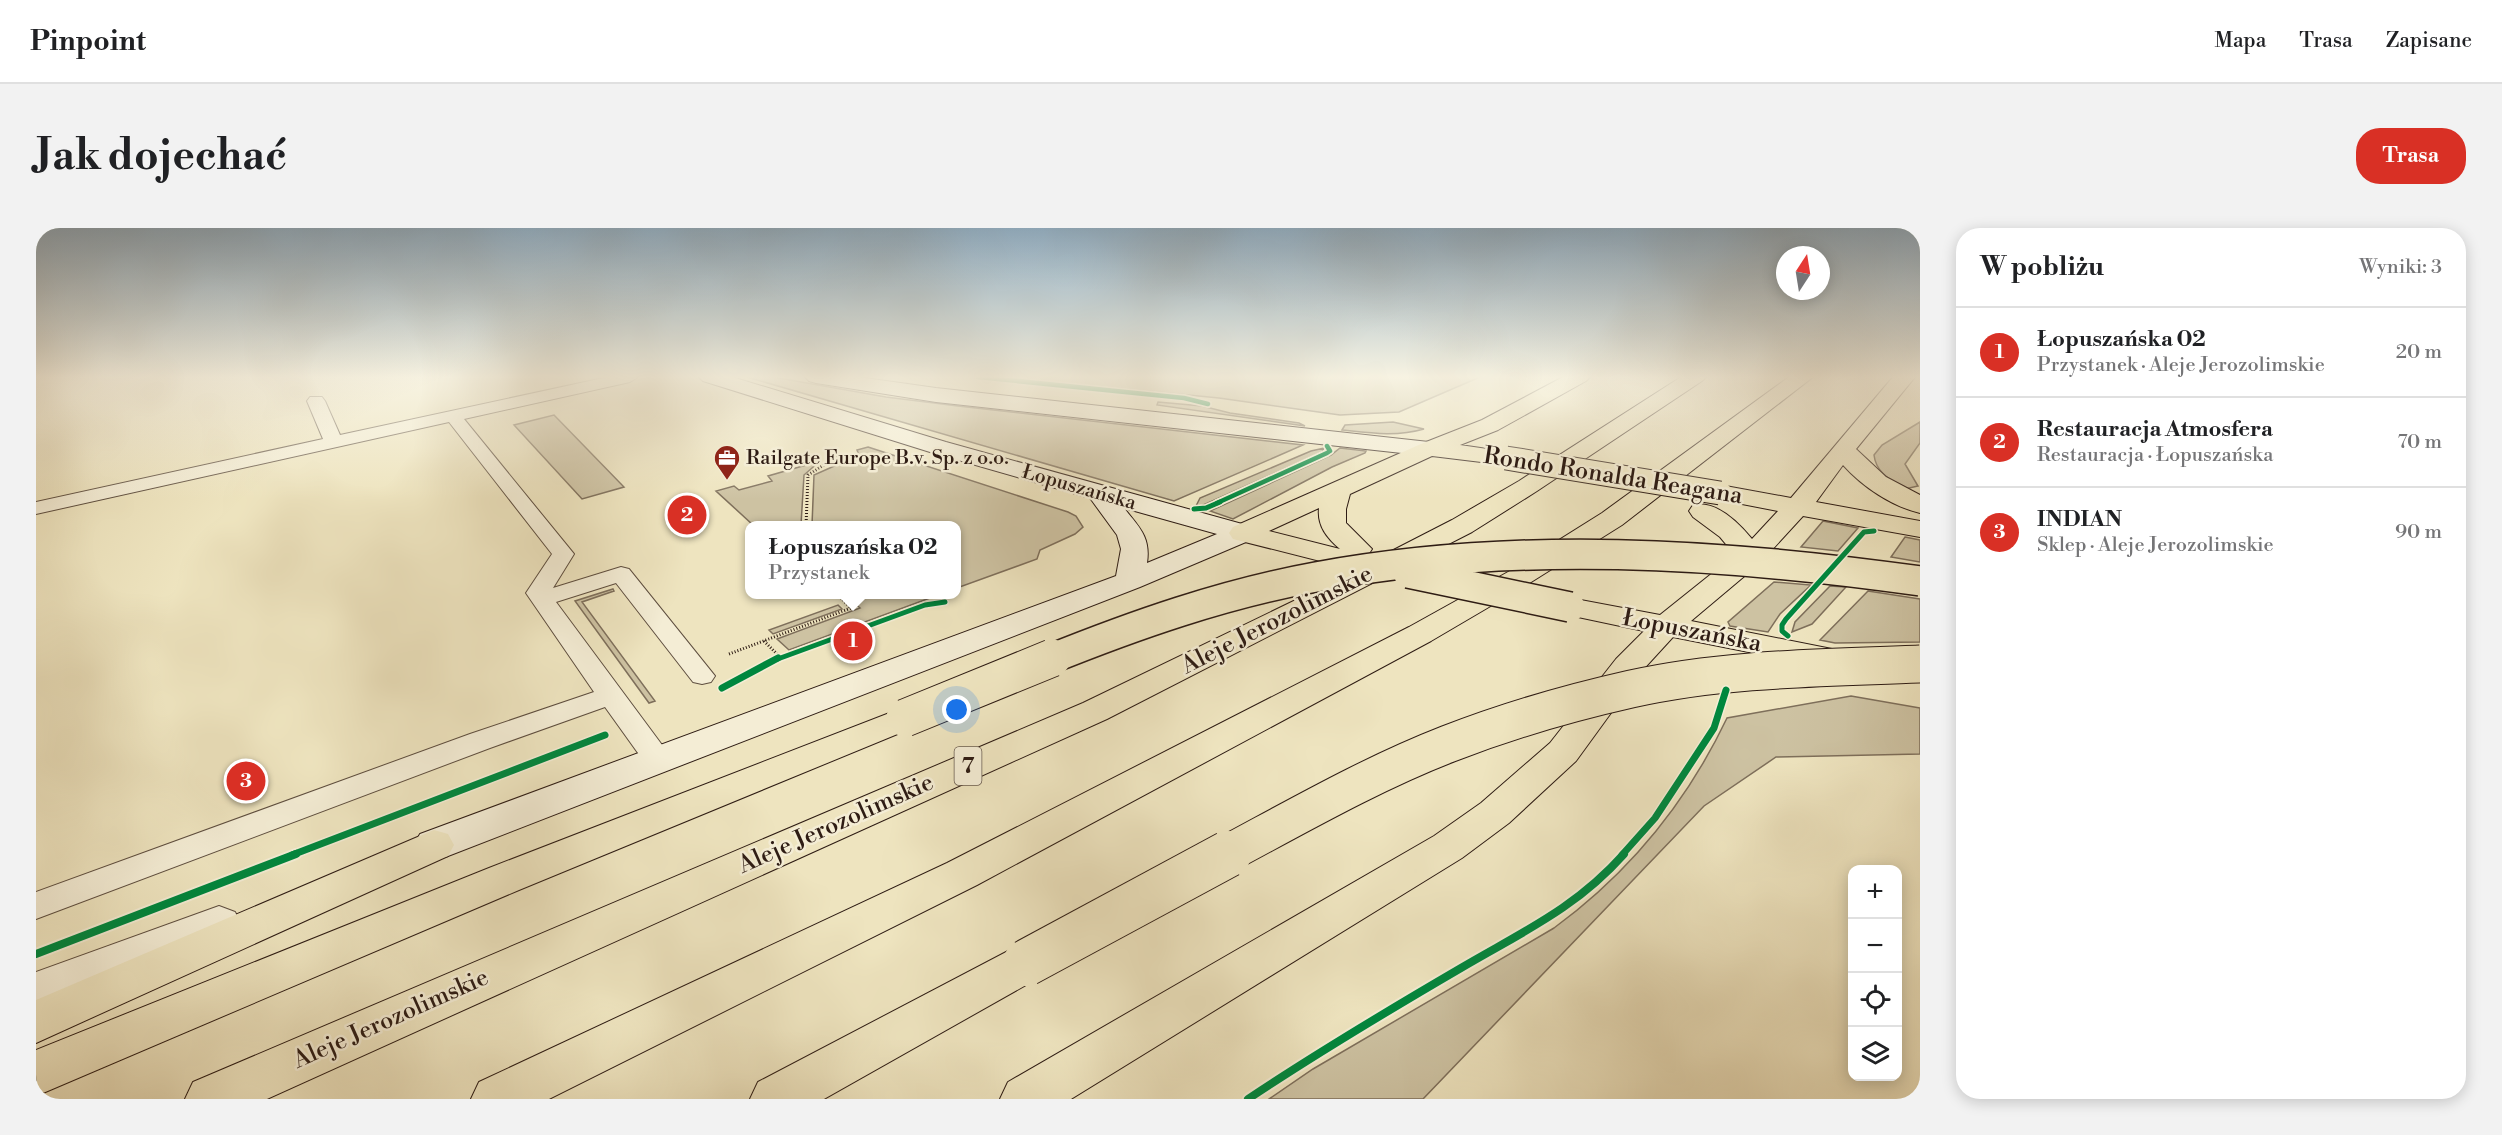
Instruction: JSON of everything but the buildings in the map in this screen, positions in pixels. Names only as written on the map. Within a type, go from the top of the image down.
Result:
[{"type":"main road","name":"Łopuszańska","points":[[845,418],[1101,495],[1243,533]]},
{"type":"main road","points":[[1143,418],[1429,449]]},
{"type":"main road","points":[[36,992],[434,845],[1130,581],[1504,418]]},
{"type":"main road","name":"Aleje Jerozolimskie","points":[[211,1099],[1105,706],[1462,526],[1528,486],[1630,418]]},
{"type":"main road","points":[[497,1099],[962,874],[1420,634],[1518,579],[1611,519],[1747,418]]},
{"type":"main road","points":[[1026,1099],[1448,847],[1495,813],[1563,752],[1628,666],[1665,627],[1750,557],[1812,491],[1870,418]]},
{"type":"main road","name":"Rondo Ronalda Reagana","points":[[1429,449],[1623,476],[1659,489],[1711,502],[1797,506]]},
{"type":"main road","points":[[1843,449],[1858,470],[1879,484],[1920,505]]},
{"type":"main road","points":[[1340,488],[1332,505],[1330,520],[1350,554]]},
{"type":"main road","points":[[1101,495],[1131,535],[1135,549],[1130,581]]},
{"type":"main road","points":[[1711,502],[1723,523],[1739,538],[1750,557]]},
{"type":"main road","points":[[1797,506],[1920,529]]},
{"type":"main road","points":[[1243,533],[1350,554]]},
{"type":"main road","name":"Łopuszańska","points":[[1350,554],[1403,572],[1665,627],[1920,673]]},
{"type":"main road","points":[[36,1073],[504,879],[1158,617],[1236,595],[1309,579],[1405,564],[1509,556],[1633,555],[1795,565],[1920,581]]},
{"type":"main road","points":[[776,1099],[1346,790],[1447,744],[1512,721],[1632,689],[1710,677],[1789,669],[1920,664]]},
{"type":"main road","points":[[36,1022],[434,845]]},
{"type":"lane","points":[[323,418],[334,443]]},
{"type":"lane","points":[[36,508],[446,418]]},
{"type":"lane","points":[[454,418],[563,554],[538,592],[610,696],[658,760]]},
{"type":"lane","points":[[542,599],[621,574],[698,671]]},
{"type":"lane","points":[[36,906],[610,696]]},
{"type":"path","points":[[806,521],[808,475],[838,456]]},
{"type":"path","points":[[698,671],[764,641],[851,608],[842,599]]},
{"type":"path","points":[[764,641],[780,657]]},
{"type":"path","points":[[770,662],[791,653]]},
{"type":"shaded area","points":[[543,418],[557,418],[624,487],[582,499],[514,425]]},
{"type":"shaded area","points":[[887,418],[1061,418],[1303,445],[1174,501]]},
{"type":"shaded area","points":[[1246,418],[1262,418],[1305,426]]},
{"type":"shaded area","points":[[1393,422],[1424,429],[1393,434],[1342,430],[1345,425]]},
{"type":"shaded area","points":[[1920,422],[1920,443],[1905,464],[1918,486],[1905,489],[1881,471],[1874,455],[1882,445]]},
{"type":"shaded area","points":[[868,447],[1068,512],[1076,516],[1083,527],[1075,534],[1040,550],[1037,559],[961,587],[961,521],[812,521],[814,475],[859,455],[857,450]]},
{"type":"shaded area","points":[[1324,448],[1322,452],[1199,507],[1196,506],[1200,498],[1311,451]]},
{"type":"shaded area","points":[[1340,448],[1366,451],[1233,519],[1210,511],[1331,455]]},
{"type":"shaded area","points":[[820,461],[804,475],[801,521],[749,521],[716,491],[734,486],[739,490],[772,481],[768,476]]},
{"type":"shaded area","points":[[1823,521],[1858,528],[1838,551],[1801,547]]},
{"type":"shaded area","points":[[1905,537],[1920,540],[1920,562],[1891,557]]},
{"type":"shaded area","points":[[1774,582],[1811,585],[1780,614],[1768,632],[1730,626],[1728,622]]},
{"type":"shaded area","points":[[1830,586],[1846,587],[1812,624],[1792,632],[1795,622]]},
{"type":"shaded area","points":[[613,589],[614,591],[582,602],[655,701],[649,703],[575,601]]},
{"type":"shaded area","points":[[1868,591],[1920,599],[1920,642],[1835,643],[1820,640]]},
{"type":"shaded area","points":[[850,599],[927,599],[789,650],[777,639],[860,608]]},
{"type":"shaded area","points":[[838,605],[842,609],[773,634],[769,630]]},
{"type":"shaded area","points":[[1851,696],[1920,708],[1920,754],[1776,757],[1704,806],[1423,1099],[1269,1099],[1313,1069],[1554,928],[1581,907],[1631,860],[1654,834],[1694,779],[1727,718]]},
{"type":"cycle path","points":[[1194,509],[1206,508],[1327,453],[1330,451],[1327,446]]},
{"type":"cycle path","points":[[1788,636],[1782,631],[1782,625],[1786,619],[1864,532],[1874,531]]},
{"type":"cycle path","points":[[722,688],[780,657],[925,605],[945,602]]},
{"type":"cycle path","points":[[1248,1099],[1305,1061],[1464,966],[1547,920],[1573,902],[1621,857],[1655,818],[1714,728],[1726,690]]},
{"type":"cycle path","points":[[36,954],[605,735]]},
{"type":"place","name":"Railgate Europe B.v. Sp. z o.o.","points":[[727,481]]},
{"type":"place","name":"Restauracja Atmosfera","points":[[687,515]]},
{"type":"place","name":"Łopuszańska 02","points":[[853,641]]},
{"type":"place","name":"INDIAN","points":[[246,781]]}]
